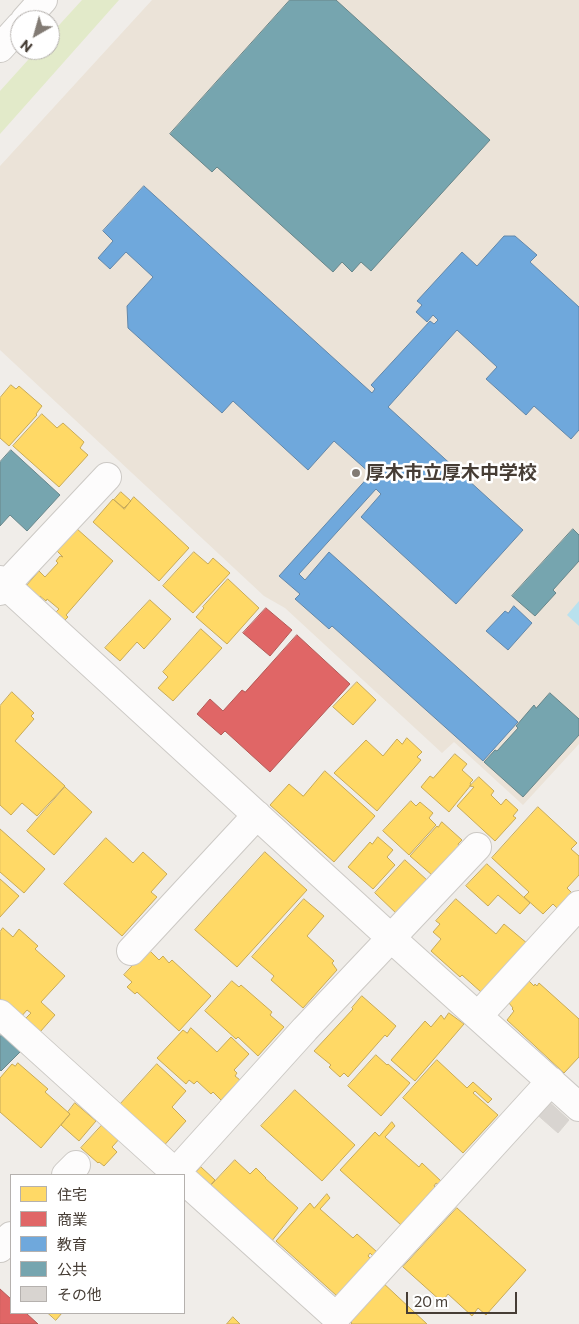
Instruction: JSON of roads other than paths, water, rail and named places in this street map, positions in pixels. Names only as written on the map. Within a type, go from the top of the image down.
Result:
[{"type":"street","points":[[34,10],[43,0]]},
{"type":"street","points":[[0,48],[10,37]]},
{"type":"street","points":[[107,477],[2,585],[478,1016],[569,1091],[336,1317],[185,1181]]},
{"type":"street","points":[[131,951],[257,815]]},
{"type":"street","points":[[181,1174],[306,1029],[477,847]]},
{"type":"street","points":[[478,1016],[579,905]]},
{"type":"street","points":[[0,1014],[177,1174]]},
{"type":"street","points":[[0,1248],[10,1237]]},
{"type":"water","points":[[579,601],[579,626],[567,615]]},
{"type":"place","name":"厚木市立厚木中学校","points":[[356,473]]}]
